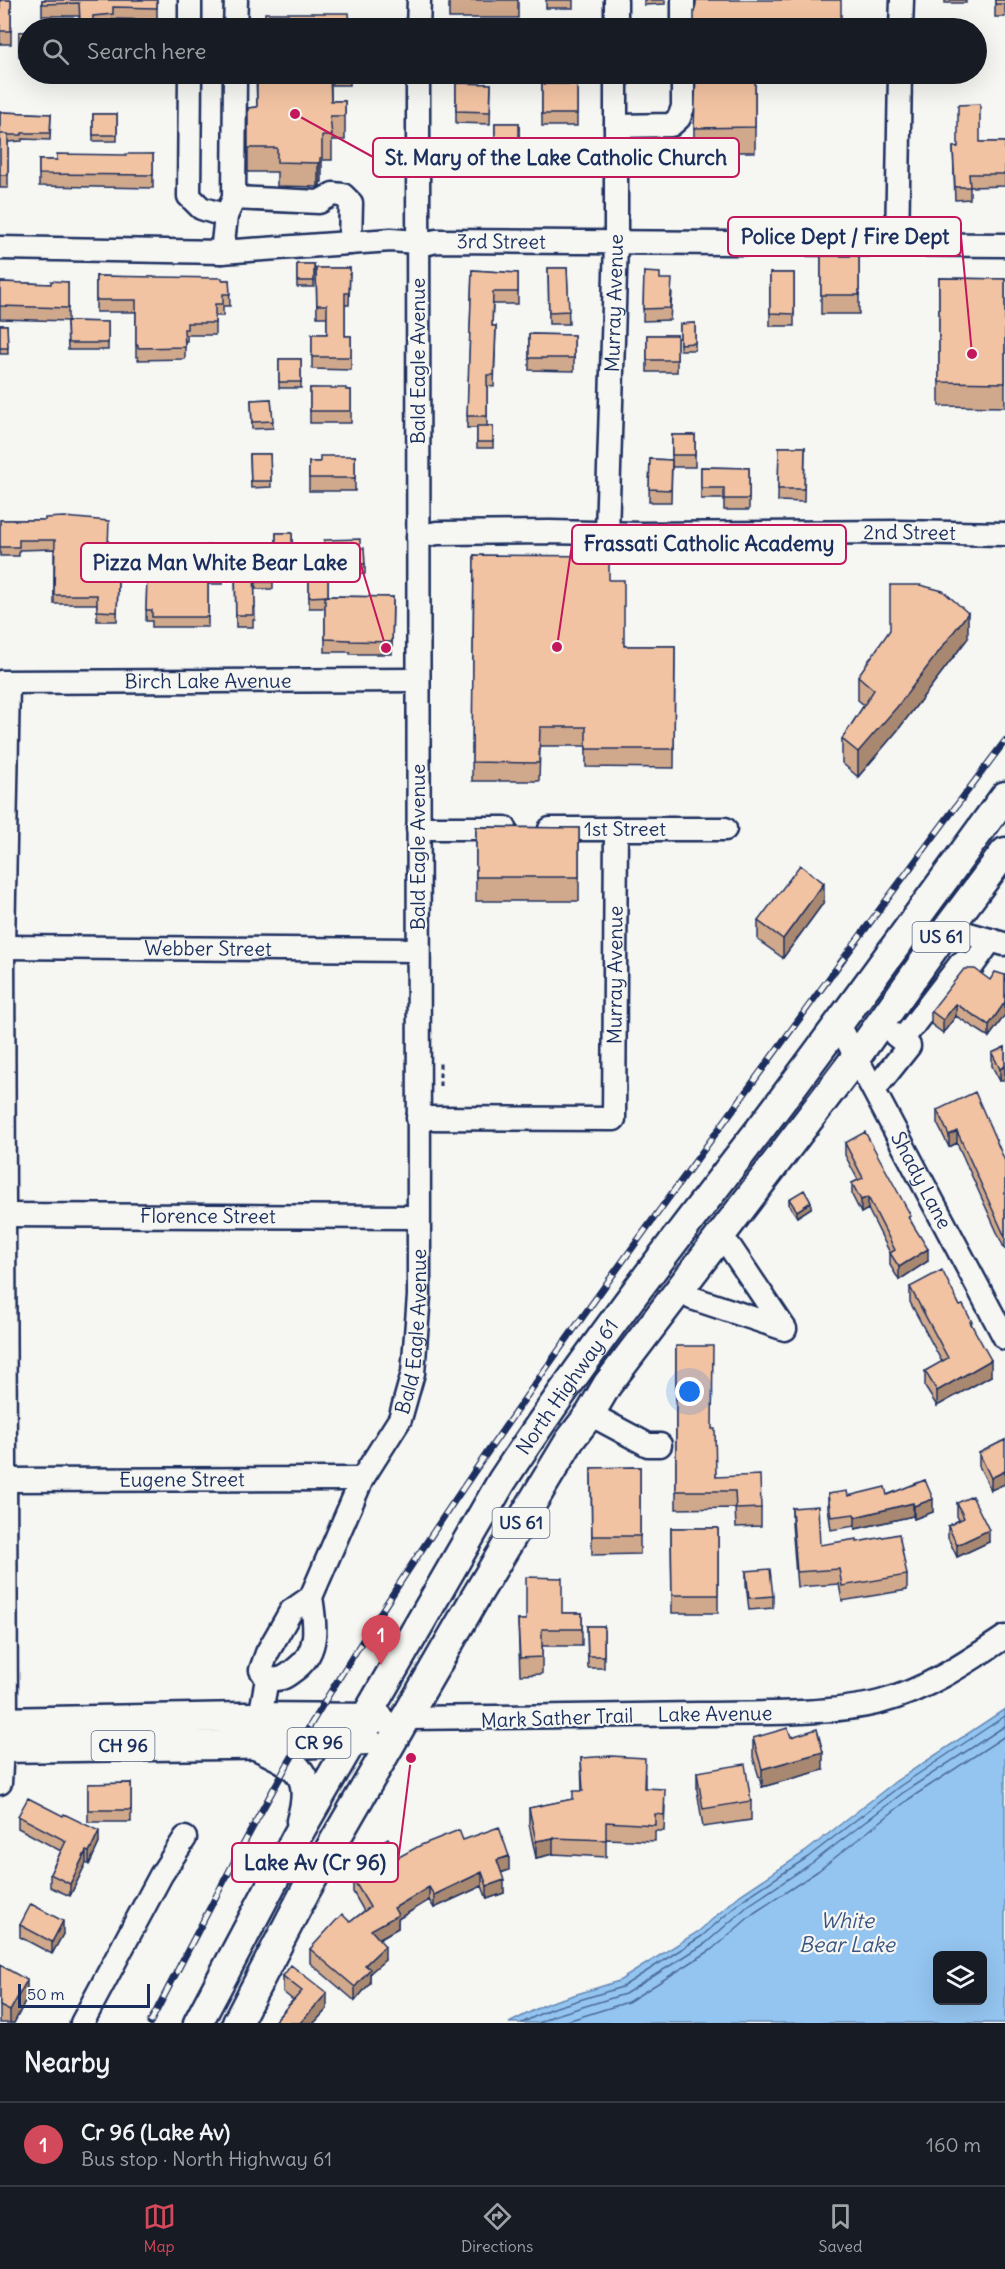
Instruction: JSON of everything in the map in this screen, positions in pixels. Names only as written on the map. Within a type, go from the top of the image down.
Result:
[{"type":"main road","name":"North Highway 61","points":[[198,2023],[297,1836],[502,1481],[539,1424],[632,1294],[765,1122],[1005,796]]},
{"type":"main road","name":"North Highway 61","points":[[237,2023],[306,1890],[475,1598],[570,1440],[590,1414],[607,1385],[857,1056],[891,1032],[948,928],[1005,852]]},
{"type":"main road","name":"CH 96","points":[[2,1735],[253,1736],[400,1727]]},
{"type":"main road","points":[[253,1736],[290,1762],[302,1776],[305,1800],[297,1836]]},
{"type":"street","points":[[190,0],[190,18]]},
{"type":"street","points":[[235,18],[236,0]]},
{"type":"street","points":[[418,0],[418,18]]},
{"type":"street","points":[[616,0],[616,18]]},
{"type":"street","points":[[683,0],[683,18]]},
{"type":"street","points":[[901,18],[902,0]]},
{"type":"street","points":[[190,84],[189,196],[201,208],[319,202],[333,194],[343,195],[351,203],[350,243]]},
{"type":"street","points":[[222,252],[230,207],[235,84]]},
{"type":"street","name":"Bald Eagle Avenue","points":[[267,1679],[261,1670],[267,1653],[291,1611],[311,1597],[362,1479],[400,1419],[414,1373],[419,1296],[418,84]]},
{"type":"street","name":"Murray Avenue","points":[[607,533],[616,242],[616,84]]},
{"type":"street","points":[[616,126],[671,125],[679,118],[683,107],[683,84]]},
{"type":"street","points":[[897,244],[900,84]]},
{"type":"street","name":"3rd Street","points":[[0,248],[222,252],[391,240],[417,243],[1005,245]]},
{"type":"street","name":"2nd Street","points":[[418,537],[438,533],[1005,534]]},
{"type":"street","name":"Birch Lake Avenue","points":[[4,682],[418,680]]},
{"type":"street","points":[[0,1783],[2,1735],[1,947],[4,682]]},
{"type":"street","name":"1st Street","points":[[418,828],[725,829]]},
{"type":"street","name":"Murray Avenue","points":[[418,1118],[614,1119],[615,829]]},
{"type":"street","points":[[948,928],[998,942]]},
{"type":"street","points":[[874,1090],[909,1046],[891,1032],[961,963],[970,969],[998,942]]},
{"type":"street","name":"Webber Street","points":[[1,947],[418,950]]},
{"type":"street","name":"Shady Lane","points":[[838,1023],[1005,1338]]},
{"type":"street","name":"Florence Street","points":[[2,1215],[418,1217]]},
{"type":"street","points":[[680,1290],[692,1298],[785,1329],[730,1247],[718,1239]]},
{"type":"street","points":[[590,1414],[648,1445],[660,1445]]},
{"type":"street","name":"Eugene Street","points":[[2,1480],[362,1479]]},
{"type":"street","points":[[253,1736],[267,1679],[282,1680],[303,1663],[313,1646],[315,1628],[311,1597]]},
{"type":"street","name":"Lake Avenue","points":[[400,1727],[847,1708],[880,1702],[932,1683],[1005,1637]]},
{"type":"street","points":[[82,2023],[161,1875],[184,1838]]},
{"type":"water","name":"White Bear Lake","points":[[1005,1709],[1005,2023],[509,2023],[548,2003],[619,1981],[699,1931],[740,1895],[805,1852],[896,1781]]},
{"type":"building","points":[[0,0],[11,0],[11,31],[0,31]]},
{"type":"building","points":[[42,0],[157,0],[157,8],[113,7],[113,14],[80,18],[79,3],[42,4]]},
{"type":"building","points":[[696,0],[841,0],[841,18],[694,18]]},
{"type":"building","points":[[995,0],[1005,0],[1005,4],[995,4]]},
{"type":"building","points":[[265,13],[349,13],[349,18],[264,18]]},
{"type":"building","points":[[257,84],[330,84],[331,101],[345,101],[345,116],[330,116],[332,136],[322,136],[320,162],[277,162],[277,148],[248,148],[248,108],[257,107]]},
{"type":"building","points":[[456,84],[491,84],[490,112],[456,111]]},
{"type":"building","points":[[542,84],[577,84],[577,114],[542,114]]},
{"type":"building","points":[[696,84],[755,84],[755,127],[694,128]]},
{"type":"building","points":[[980,104],[980,142],[1005,142],[1005,174],[969,174],[970,187],[955,187],[953,147],[958,147],[958,105]]},
{"type":"building","points":[[0,112],[51,114],[50,133],[0,134]]},
{"type":"building","points":[[93,114],[117,114],[117,135],[93,135]]},
{"type":"building","points":[[495,123],[519,123],[519,141],[495,141]]},
{"type":"building","points":[[0,134],[8,134],[8,175],[0,175]]},
{"type":"building","points":[[57,154],[153,154],[153,175],[39,174],[39,160],[57,160]]},
{"type":"building","points":[[821,256],[859,256],[859,295],[821,295]]},
{"type":"building","points":[[297,264],[314,264],[314,281],[297,281]]},
{"type":"building","points":[[316,268],[350,268],[349,293],[345,293],[345,336],[351,336],[351,357],[312,357],[312,334],[327,334],[327,305],[317,305]]},
{"type":"building","points":[[548,268],[567,268],[569,311],[549,312]]},
{"type":"building","points":[[472,270],[518,273],[518,292],[493,292],[492,326],[496,326],[494,375],[487,375],[487,416],[467,416]]},
{"type":"building","points":[[644,272],[660,273],[660,279],[672,279],[670,308],[643,309]]},
{"type":"building","points":[[770,273],[794,273],[794,314],[770,313]]},
{"type":"building","points":[[96,276],[222,278],[222,280],[229,280],[230,294],[223,294],[223,304],[215,304],[215,323],[187,323],[187,329],[184,329],[185,347],[138,348],[136,345],[136,300],[96,300]]},
{"type":"building","points":[[939,278],[1005,279],[1005,383],[939,382]]},
{"type":"building","points":[[51,281],[68,282],[68,308],[0,306],[0,282],[51,284]]},
{"type":"building","points":[[67,321],[108,322],[108,343],[68,343]]},
{"type":"building","points":[[695,323],[695,343],[680,344],[680,324]]},
{"type":"building","points":[[0,325],[7,325],[8,348],[0,348]]},
{"type":"building","points":[[529,334],[574,335],[574,358],[529,358]]},
{"type":"building","points":[[647,335],[677,335],[677,360],[647,360]]},
{"type":"building","points":[[279,359],[301,359],[301,382],[279,382]]},
{"type":"building","points":[[310,388],[351,390],[351,411],[310,411]]},
{"type":"building","points":[[271,399],[273,421],[252,422],[251,400]]},
{"type":"building","points":[[477,426],[493,426],[493,442],[477,442]]},
{"type":"building","points":[[672,435],[695,435],[695,455],[672,455]]},
{"type":"building","points":[[779,447],[805,447],[804,489],[778,489]]},
{"type":"building","points":[[250,454],[270,454],[271,481],[251,481]]},
{"type":"building","points":[[320,456],[355,456],[355,478],[309,478],[309,462],[320,462]]},
{"type":"building","points":[[650,459],[672,460],[671,490],[649,489]]},
{"type":"building","points":[[701,467],[749,468],[749,499],[724,499],[724,488],[701,488]]},
{"type":"building","points":[[64,517],[109,521],[107,571],[116,571],[117,612],[97,611],[97,595],[54,595],[55,540],[19,540],[19,547],[0,547],[0,520],[45,520],[45,518]]},
{"type":"building","points":[[276,533],[292,533],[292,554],[276,555]]},
{"type":"building","points":[[360,539],[360,548],[364,548],[365,564],[328,564],[328,596],[309,597],[309,552],[324,552],[324,540]]},
{"type":"building","points":[[221,545],[223,573],[208,574],[208,617],[152,617],[152,610],[146,610],[147,576],[171,577],[170,547]]},
{"type":"building","points":[[474,555],[609,556],[609,580],[624,580],[624,646],[675,646],[674,749],[586,749],[586,727],[540,727],[539,763],[472,762]]},
{"type":"building","points":[[256,563],[273,563],[273,582],[256,582]]},
{"type":"building","points":[[254,566],[255,607],[253,607],[253,615],[236,615],[235,567]]},
{"type":"building","points":[[890,585],[920,585],[943,591],[968,613],[897,707],[858,752],[842,739],[874,690],[858,676],[890,630]]},
{"type":"building","points":[[325,596],[393,597],[392,642],[325,639]]},
{"type":"building","points":[[476,827],[579,828],[579,877],[476,877]]},
{"type":"building","points":[[800,865],[824,883],[783,939],[758,921]]},
{"type":"building","points":[[964,969],[975,969],[990,980],[995,972],[1005,975],[1005,1002],[989,1025],[956,1004],[943,1020],[931,1011]]},
{"type":"building","points":[[1005,1047],[1005,1066],[1000,1069],[992,1053]]},
{"type":"building","points":[[975,1092],[1005,1161],[1005,1237],[957,1131],[949,1135],[937,1110]]},
{"type":"building","points":[[865,1132],[911,1216],[908,1217],[928,1249],[899,1267],[890,1253],[895,1250],[868,1197],[861,1200],[852,1183],[863,1178],[845,1143]]},
{"type":"building","points":[[804,1190],[811,1202],[797,1211],[789,1199]]},
{"type":"building","points":[[942,1270],[991,1360],[937,1391],[925,1371],[948,1358],[910,1287]]},
{"type":"building","points":[[676,1346],[713,1346],[712,1429],[715,1429],[716,1477],[760,1475],[761,1508],[736,1509],[735,1491],[676,1491]]},
{"type":"building","points":[[1005,1440],[1005,1471],[991,1478],[979,1453]]},
{"type":"building","points":[[640,1467],[640,1536],[592,1536],[591,1468]]},
{"type":"building","points":[[925,1480],[933,1499],[914,1506],[913,1503],[855,1517],[854,1514],[831,1517],[828,1494],[847,1491],[848,1496],[885,1487],[887,1495]]},
{"type":"building","points":[[972,1496],[989,1530],[957,1545],[948,1526],[964,1518],[957,1503]]},
{"type":"building","points":[[818,1506],[820,1545],[857,1539],[857,1542],[899,1534],[907,1575],[842,1586],[839,1569],[797,1572],[792,1508]]},
{"type":"building","points":[[671,1528],[718,1528],[718,1595],[672,1595]]},
{"type":"building","points":[[770,1569],[773,1596],[749,1598],[746,1571]]},
{"type":"building","points":[[526,1577],[562,1578],[562,1613],[582,1613],[582,1629],[542,1629],[542,1657],[520,1658],[518,1620],[526,1620]]},
{"type":"building","points":[[587,1626],[604,1626],[604,1656],[588,1656]]},
{"type":"building","points":[[788,1728],[791,1737],[817,1729],[823,1752],[762,1769],[753,1738]]},
{"type":"building","points":[[611,1756],[645,1758],[644,1788],[665,1789],[664,1815],[655,1814],[655,1825],[606,1822],[606,1840],[553,1838],[536,1841],[529,1808],[573,1799],[573,1791],[583,1791],[581,1758]]},
{"type":"building","points":[[745,1764],[751,1801],[703,1809],[697,1772]]},
{"type":"building","points":[[131,1783],[131,1810],[88,1810],[88,1784]]},
{"type":"building","points":[[28,1798],[99,1831],[89,1852],[86,1851],[70,1884],[50,1874],[66,1841],[18,1816]]},
{"type":"building","points":[[499,1827],[509,1856],[497,1860],[504,1880],[487,1886],[482,1872],[434,1895],[429,1887],[394,1908],[398,1915],[371,1930],[385,1946],[365,1965],[370,1969],[355,1987],[310,1949],[342,1914],[350,1922],[370,1907],[353,1879],[376,1865],[368,1850],[388,1838],[399,1857],[421,1845],[459,1830],[463,1840]]},
{"type":"building","points":[[31,1904],[63,1921],[52,1942],[20,1925]]},
{"type":"building","points":[[0,1965],[27,1980],[10,2011],[0,2006]]},
{"type":"building","points":[[291,1965],[327,1993],[300,2023],[273,2023],[302,1991],[283,1976]]},
{"type":"railway","points":[[150,2023],[236,1858],[304,1736],[371,1627],[461,1491],[601,1291],[1005,741]]},
{"type":"place","name":"St. Mary of the Lake Catholic Church","points":[[295,114]]},
{"type":"place","name":"Police Dept / Fire Dept","points":[[972,354]]},
{"type":"place","name":"Frassati Catholic Academy","points":[[557,647]]},
{"type":"place","name":"Pizza Man White Bear Lake","points":[[386,648]]},
{"type":"place","name":"Cr 96 (Lake Av)","points":[[381,1665]]},
{"type":"place","name":"Lake Av (Cr 96)","points":[[411,1758]]}]
